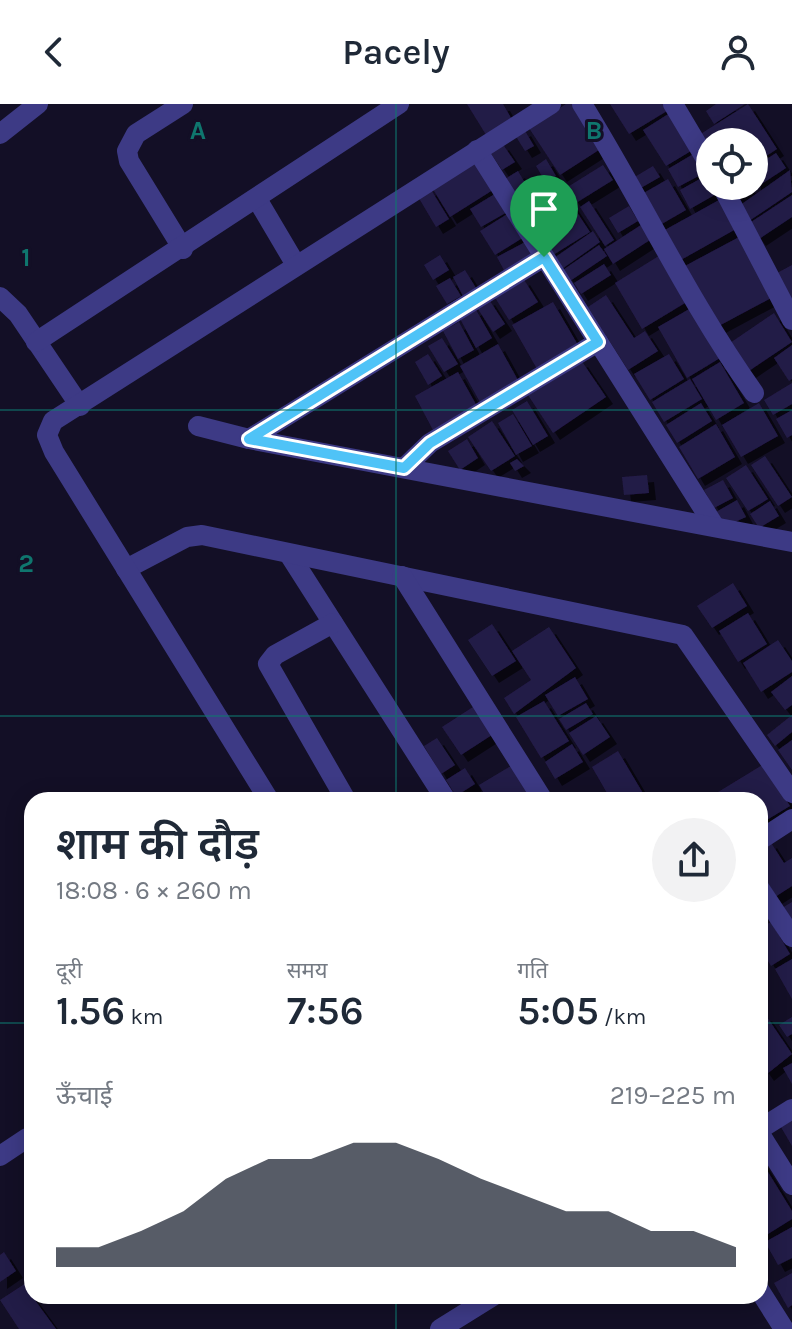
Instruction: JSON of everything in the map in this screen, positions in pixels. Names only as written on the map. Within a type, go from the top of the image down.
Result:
[{"type":"street","points":[[0,134],[38,104]]},
{"type":"street","points":[[183,104],[136,134],[127,151],[129,161],[183,249]]},
{"type":"street","points":[[36,342],[183,249],[399,104]]},
{"type":"street","points":[[264,792],[47,435],[53,421],[551,104]]},
{"type":"street","points":[[582,104],[638,195],[723,351],[754,393]]},
{"type":"street","points":[[673,104],[696,143]]},
{"type":"street","points":[[477,150],[715,527]]},
{"type":"street","points":[[257,199],[296,265]]},
{"type":"street","points":[[729,200],[792,320]]},
{"type":"street","points":[[249,439],[544,257]]},
{"type":"street","points":[[0,297],[18,314],[80,406]]},
{"type":"street","points":[[404,468],[430,443],[598,342]]},
{"type":"street","points":[[198,426],[249,439],[792,542]]},
{"type":"street","points":[[126,569],[187,537],[202,535],[683,635],[792,793]]},
{"type":"street","points":[[289,554],[441,792]]},
{"type":"street","points":[[402,576],[538,792]]},
{"type":"street","points":[[333,623],[275,655],[268,664],[270,673],[341,792]]},
{"type":"street","points":[[768,835],[792,819]]},
{"type":"street","points":[[768,901],[792,937]]},
{"type":"street","points":[[768,1126],[792,1109]]},
{"type":"street","points":[[0,1156],[24,1140]]},
{"type":"street","points":[[768,1145],[792,1185]]},
{"type":"street","points":[[445,1328],[481,1304]]},
{"type":"street","points":[[768,1304],[784,1329]]},
{"type":"building","points":[[467,104],[503,104],[514,123],[488,138]]},
{"type":"building","points":[[566,104],[573,104],[602,148],[560,175],[529,128]]},
{"type":"building","points":[[610,104],[669,104],[672,108],[629,134]]},
{"type":"building","points":[[716,104],[745,104],[714,124],[706,111]]},
{"type":"building","points":[[748,104],[763,128],[710,128]]},
{"type":"building","points":[[673,111],[696,148],[666,166],[643,130]]},
{"type":"building","points":[[524,129],[534,146],[525,151],[515,135]]},
{"type":"building","points":[[768,135],[777,149],[768,155]]},
{"type":"building","points":[[502,143],[515,162],[502,170],[490,152]]},
{"type":"building","points":[[776,153],[786,168],[768,180],[768,158]]},
{"type":"building","points":[[696,155],[696,177],[678,187],[668,169]]},
{"type":"building","points":[[477,157],[496,188],[450,217],[431,186]]},
{"type":"building","points":[[546,159],[556,176],[546,183],[536,166]]},
{"type":"building","points":[[603,165],[613,180],[576,203],[566,188]]},
{"type":"building","points":[[653,166],[660,177],[639,189],[633,178]]},
{"type":"building","points":[[790,170],[792,192],[749,221],[739,206],[748,200],[768,200],[768,186]]},
{"type":"building","points":[[518,171],[531,193],[518,200],[505,179]]},
{"type":"building","points":[[668,179],[686,210],[660,225],[642,194]]},
{"type":"building","points":[[556,180],[566,195],[531,219],[521,204]]},
{"type":"building","points":[[696,181],[696,200],[706,200],[690,209],[680,190]]},
{"type":"building","points":[[430,188],[449,219],[436,227],[417,195]]},
{"type":"building","points":[[498,192],[509,211],[481,227],[470,209]]},
{"type":"building","points":[[792,195],[792,217],[759,239],[748,224]]},
{"type":"building","points":[[567,197],[590,232],[553,255],[531,220]]},
{"type":"building","points":[[719,200],[736,229],[679,261],[663,231]]},
{"type":"building","points":[[589,201],[614,240],[605,246],[580,207]]},
{"type":"building","points":[[629,206],[638,221],[618,233],[609,218]]},
{"type":"building","points":[[509,213],[524,237],[495,255],[480,231]]},
{"type":"building","points":[[644,223],[653,238],[613,264],[604,249]]},
{"type":"building","points":[[593,231],[600,242],[562,269],[554,258]]},
{"type":"building","points":[[741,236],[773,297],[715,328],[683,267]]},
{"type":"building","points":[[527,241],[536,257],[506,274],[497,257]]},
{"type":"building","points":[[599,245],[607,256],[570,281],[563,270]]},
{"type":"building","points":[[662,254],[690,300],[642,329],[615,283]]},
{"type":"building","points":[[440,255],[449,270],[433,280],[424,265]]},
{"type":"building","points":[[604,264],[611,275],[581,294],[574,283]]},
{"type":"building","points":[[792,265],[792,300],[777,273]]},
{"type":"building","points":[[465,270],[476,288],[463,296],[453,277]]},
{"type":"building","points":[[450,278],[461,296],[447,304],[436,286]]},
{"type":"building","points":[[523,278],[538,302],[509,320],[494,296]]},
{"type":"building","points":[[606,295],[634,338],[645,331],[658,351],[628,370],[588,307]]},
{"type":"building","points":[[488,298],[505,324],[493,332],[476,306]]},
{"type":"building","points":[[553,302],[578,345],[537,369],[512,325]]},
{"type":"building","points":[[475,308],[492,338],[476,348],[459,317]]},
{"type":"building","points":[[691,308],[720,358],[687,378],[658,327]]},
{"type":"building","points":[[774,313],[792,342],[746,373],[727,345]]},
{"type":"building","points":[[459,322],[474,350],[458,359],[443,331]]},
{"type":"building","points":[[442,338],[458,364],[444,372],[428,346]]},
{"type":"building","points":[[498,344],[519,382],[481,404],[460,366]]},
{"type":"building","points":[[792,345],[792,379],[789,381],[774,358]]},
{"type":"building","points":[[428,354],[442,376],[428,385],[415,362]]},
{"type":"building","points":[[669,354],[684,379],[650,400],[634,374]]},
{"type":"building","points":[[581,360],[606,397],[553,433],[528,395]]},
{"type":"building","points":[[720,362],[744,403],[716,420],[692,379]]},
{"type":"building","points":[[458,372],[478,408],[434,432],[415,396]]},
{"type":"building","points":[[690,379],[702,399],[664,422],[652,402]]},
{"type":"building","points":[[792,383],[792,404],[773,415],[764,400]]},
{"type":"building","points":[[527,401],[548,436],[533,445],[512,410]]},
{"type":"building","points":[[701,403],[712,421],[677,443],[666,425]]},
{"type":"building","points":[[759,403],[778,436],[741,457],[722,425]]},
{"type":"building","points":[[792,410],[792,435],[787,438],[776,419]]},
{"type":"building","points":[[513,414],[532,446],[516,455],[498,423]]},
{"type":"building","points":[[492,421],[515,456],[491,471],[468,437]]},
{"type":"building","points":[[716,424],[735,457],[698,479],[679,447]]},
{"type":"building","points":[[467,439],[478,458],[460,470],[448,451]]},
{"type":"building","points":[[765,456],[792,497],[778,506],[751,465]]},
{"type":"building","points":[[517,459],[524,466],[515,471],[510,463]]},
{"type":"building","points":[[746,465],[768,499],[748,511],[726,478]]},
{"type":"building","points":[[647,475],[649,493],[624,495],[622,477]]},
{"type":"building","points":[[723,480],[733,498],[714,508],[704,490]]},
{"type":"building","points":[[737,500],[746,517],[726,526],[716,512]]},
{"type":"building","points":[[770,501],[779,516],[759,528],[750,514]]},
{"type":"building","points":[[733,583],[747,606],[712,628],[697,606]]},
{"type":"building","points":[[748,613],[767,644],[738,662],[719,631]]},
{"type":"building","points":[[492,624],[516,661],[492,676],[468,640]]},
{"type":"building","points":[[549,627],[576,668],[514,714],[504,698],[531,680],[512,651]]},
{"type":"building","points":[[778,640],[792,661],[792,672],[761,692],[743,663]]},
{"type":"building","points":[[792,676],[792,705],[785,710],[771,692]]},
{"type":"building","points":[[575,677],[588,699],[558,716],[545,695]]},
{"type":"building","points":[[544,701],[569,741],[541,758],[516,717]]},
{"type":"building","points":[[586,703],[593,714],[566,730],[559,719]]},
{"type":"building","points":[[476,705],[495,733],[461,755],[442,727]]},
{"type":"building","points":[[792,715],[792,732],[775,746],[767,735]]},
{"type":"building","points":[[596,716],[610,737],[583,755],[569,733]]},
{"type":"building","points":[[437,738],[455,765],[441,774],[424,746]]},
{"type":"building","points":[[792,740],[792,770],[778,750]]},
{"type":"building","points":[[572,744],[583,762],[555,779],[545,762]]},
{"type":"building","points":[[618,751],[642,792],[606,792],[592,767]]},
{"type":"building","points":[[764,764],[790,806],[768,819],[768,792],[718,792]]},
{"type":"building","points":[[511,766],[527,792],[483,792],[479,785]]},
{"type":"building","points":[[465,768],[475,784],[462,792],[454,792],[446,780]]},
{"type":"building","points":[[770,841],[784,863],[792,858],[792,886],[775,897],[768,886]]},
{"type":"building","points":[[792,902],[792,924],[782,908]]},
{"type":"building","points":[[771,922],[790,954],[771,966],[768,961],[768,924]]},
{"type":"building","points":[[792,959],[792,999],[775,969]]},
{"type":"building","points":[[792,1017],[792,1034],[787,1037],[779,1025]]},
{"type":"building","points":[[768,1018],[792,1054],[768,1073]]},
{"type":"building","points":[[792,1063],[792,1084],[783,1068]]},
{"type":"building","points":[[792,1114],[792,1146],[778,1122]]},
{"type":"building","points":[[768,1172],[792,1211],[792,1219],[768,1234]]},
{"type":"building","points":[[792,1227],[792,1258],[778,1265],[768,1247],[768,1240]]},
{"type":"building","points":[[4,1252],[16,1271],[0,1282],[0,1255]]},
{"type":"building","points":[[792,1273],[792,1305],[788,1308],[774,1283]]},
{"type":"building","points":[[24,1284],[24,1304],[38,1304],[56,1329],[19,1329],[0,1300]]},
{"type":"route","points":[[544,257],[598,342],[430,443],[404,468],[249,439],[446,318],[544,257]]}]
